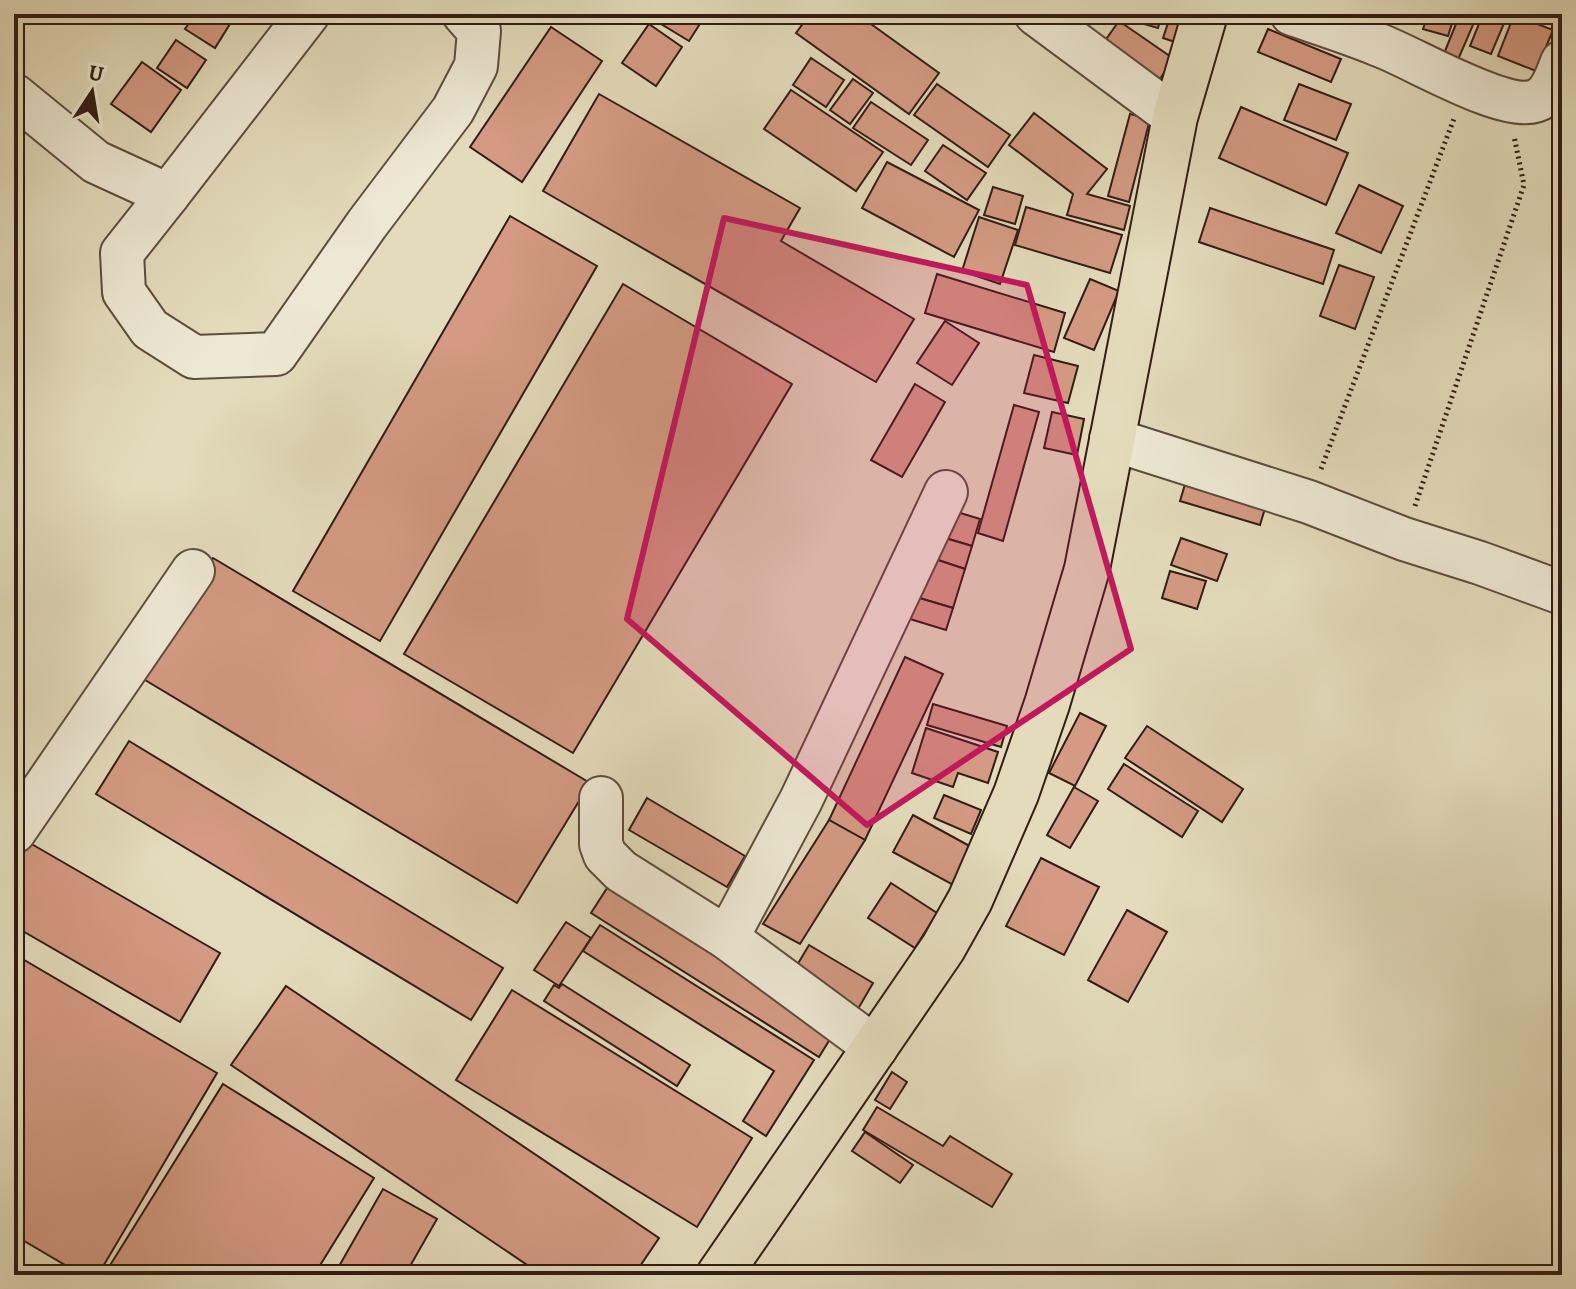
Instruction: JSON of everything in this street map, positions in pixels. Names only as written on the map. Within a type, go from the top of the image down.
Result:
[{"type":"main road","points":[[719,1275],[943,948],[970,900],[1016,794],[1047,704],[1087,569],[1175,117],[1205,14]]},
{"type":"street","points":[[308,14],[122,253],[124,292],[150,329],[194,357],[276,354],[367,224],[453,110],[476,66],[479,31],[464,14]]},
{"type":"street","points":[[1036,14],[1175,117]]},
{"type":"street","points":[[1292,14],[1388,30],[1486,92],[1537,101],[1551,89],[1562,62]]},
{"type":"street","points":[[14,95],[96,162],[168,195]]},
{"type":"street","points":[[1111,439],[1309,502],[1404,539],[1562,593]]},
{"type":"street","points":[[727,938],[801,800],[946,492]]},
{"type":"street","points":[[14,832],[193,571]]},
{"type":"street","points":[[601,798],[601,844],[605,855],[621,871],[727,938],[876,1048]]},
{"type":"path","points":[[1309,502],[1486,92]]},
{"type":"path","points":[[1404,539],[1524,185],[1486,92]]},
{"type":"highlighted area","points":[[724,218],[1027,285],[1131,649],[867,825],[627,619]]},
{"type":"building","points":[[195,14],[225,14],[233,19],[215,48],[185,29]]},
{"type":"building","points":[[649,14],[694,14],[703,19],[689,41]]},
{"type":"building","points":[[810,14],[857,14],[939,73],[909,114],[796,33]]},
{"type":"building","points":[[1128,14],[1162,14],[1158,28],[1127,19]]},
{"type":"building","points":[[1171,14],[1188,14],[1178,43],[1163,38]]},
{"type":"building","points":[[1428,14],[1455,14],[1448,36],[1423,29]]},
{"type":"building","points":[[1460,14],[1476,18],[1457,62],[1443,56]]},
{"type":"building","points":[[1483,14],[1508,14],[1491,54],[1470,46]]},
{"type":"building","points":[[1528,14],[1557,14],[1553,24]]},
{"type":"building","points":[[1514,15],[1553,30],[1536,71],[1498,56]]},
{"type":"building","points":[[1119,21],[1174,59],[1157,83],[1102,45]]},
{"type":"building","points":[[649,24],[682,47],[656,86],[622,63]]},
{"type":"building","points":[[551,27],[602,61],[522,182],[470,147]]},
{"type":"building","points":[[1268,29],[1341,59],[1331,82],[1258,52]]},
{"type":"building","points":[[176,40],[206,60],[187,88],[157,68]]},
{"type":"building","points":[[811,58],[844,80],[826,107],[793,85]]},
{"type":"building","points":[[142,62],[181,90],[151,132],[111,104]]},
{"type":"building","points":[[853,79],[873,93],[850,124],[830,110]]},
{"type":"building","points":[[937,84],[1010,135],[988,167],[914,115]]},
{"type":"building","points":[[1299,84],[1351,104],[1336,140],[1284,120]]},
{"type":"building","points":[[791,90],[883,152],[856,191],[764,129]]},
{"type":"building","points":[[599,94],[800,208],[781,241],[914,319],[876,382],[543,191]]},
{"type":"building","points":[[871,102],[928,140],[911,165],[853,128]]},
{"type":"building","points":[[1241,107],[1348,153],[1326,205],[1219,158]]},
{"type":"building","points":[[1034,113],[1107,169],[1087,194],[1130,206],[1124,230],[1067,215],[1073,194],[1009,145]]},
{"type":"building","points":[[1130,114],[1150,119],[1129,202],[1108,196]]},
{"type":"building","points":[[943,145],[986,173],[967,200],[925,171]]},
{"type":"building","points":[[887,162],[979,210],[954,257],[862,208]]},
{"type":"building","points":[[1359,185],[1403,206],[1381,253],[1336,233]]},
{"type":"building","points":[[993,187],[1023,196],[1015,224],[984,215]]},
{"type":"building","points":[[1026,207],[1122,235],[1110,273],[1015,245]]},
{"type":"building","points":[[1210,208],[1334,250],[1323,284],[1199,242]]},
{"type":"building","points":[[510,216],[597,266],[380,641],[293,591]]},
{"type":"building","points":[[979,217],[1018,230],[1000,284],[962,271]]},
{"type":"building","points":[[1339,265],[1374,277],[1355,329],[1320,316]]},
{"type":"building","points":[[937,274],[1065,313],[1054,352],[925,313]]},
{"type":"building","points":[[1090,279],[1119,291],[1094,350],[1064,338]]},
{"type":"building","points":[[623,284],[792,384],[573,753],[404,654]]},
{"type":"building","points":[[945,321],[979,343],[952,385],[917,363]]},
{"type":"building","points":[[1034,355],[1078,366],[1068,403],[1024,393]]},
{"type":"building","points":[[915,384],[945,402],[902,477],[871,460]]},
{"type":"building","points":[[1014,405],[1039,412],[1003,541],[978,533]]},
{"type":"building","points":[[1052,412],[1084,419],[1077,455],[1044,448]]},
{"type":"building","points":[[1189,471],[1269,495],[1260,525],[1180,501]]},
{"type":"building","points":[[944,508],[980,519],[972,546],[935,535]]},
{"type":"building","points":[[935,535],[972,546],[965,569],[929,557]]},
{"type":"building","points":[[1181,538],[1227,554],[1217,581],[1171,565]]},
{"type":"building","points":[[929,557],[965,569],[953,608],[916,597]]},
{"type":"building","points":[[213,558],[590,783],[517,903],[140,677]]},
{"type":"building","points":[[1170,571],[1206,581],[1197,609],[1162,598]]},
{"type":"building","points":[[916,597],[953,608],[946,630],[910,619]]},
{"type":"building","points":[[905,657],[943,674],[865,840],[829,820]]},
{"type":"building","points":[[933,704],[1007,726],[1001,747],[927,725]]},
{"type":"building","points":[[1080,713],[1106,726],[1075,786],[1049,773]]},
{"type":"building","points":[[1147,726],[1243,789],[1222,822],[1125,758]]},
{"type":"building","points":[[926,728],[998,752],[988,783],[958,773],[953,787],[912,773]]},
{"type":"building","points":[[129,741],[503,968],[471,1020],[96,794]]},
{"type":"building","points":[[14,744],[23,749],[14,764]]},
{"type":"building","points":[[1124,764],[1198,811],[1182,837],[1108,789]]},
{"type":"building","points":[[1074,787],[1098,801],[1070,848],[1047,835]]},
{"type":"building","points":[[944,795],[981,810],[971,834],[934,818]]},
{"type":"building","points":[[647,798],[745,856],[727,887],[629,830]]},
{"type":"building","points":[[913,815],[975,849],[955,886],[893,852]]},
{"type":"building","points":[[829,820],[865,840],[800,944],[763,924]]},
{"type":"building","points":[[16,835],[220,953],[180,1022],[14,926]]},
{"type":"building","points":[[1041,858],[1099,887],[1064,955],[1006,926]]},
{"type":"building","points":[[611,882],[838,1026],[819,1057],[591,913]]},
{"type":"building","points":[[891,883],[937,913],[915,948],[868,918]]},
{"type":"building","points":[[1127,910],[1167,932],[1128,1002],[1088,980]]},
{"type":"building","points":[[566,922],[591,938],[559,986],[534,970]]},
{"type":"building","points":[[600,925],[814,1060],[766,1136],[743,1121],[774,1071],[583,951]]},
{"type":"building","points":[[809,945],[873,983],[858,1009],[793,972]]},
{"type":"building","points":[[14,954],[217,1073],[98,1275],[82,1275],[14,1235]]},
{"type":"building","points":[[562,984],[690,1065],[677,1086],[544,1001],[554,985],[559,988]]},
{"type":"building","points":[[286,986],[659,1238],[634,1275],[542,1275],[231,1065]]},
{"type":"building","points":[[512,990],[752,1138],[697,1227],[456,1080]]},
{"type":"building","points":[[892,1072],[907,1082],[890,1109],[875,1100]]},
{"type":"building","points":[[223,1084],[374,1178],[314,1275],[104,1275]]},
{"type":"building","points":[[877,1107],[943,1146],[950,1136],[1012,1174],[992,1207],[863,1130]]},
{"type":"building","points":[[865,1132],[913,1165],[900,1183],[852,1151]]},
{"type":"building","points":[[383,1189],[437,1219],[405,1275],[334,1275]]}]
